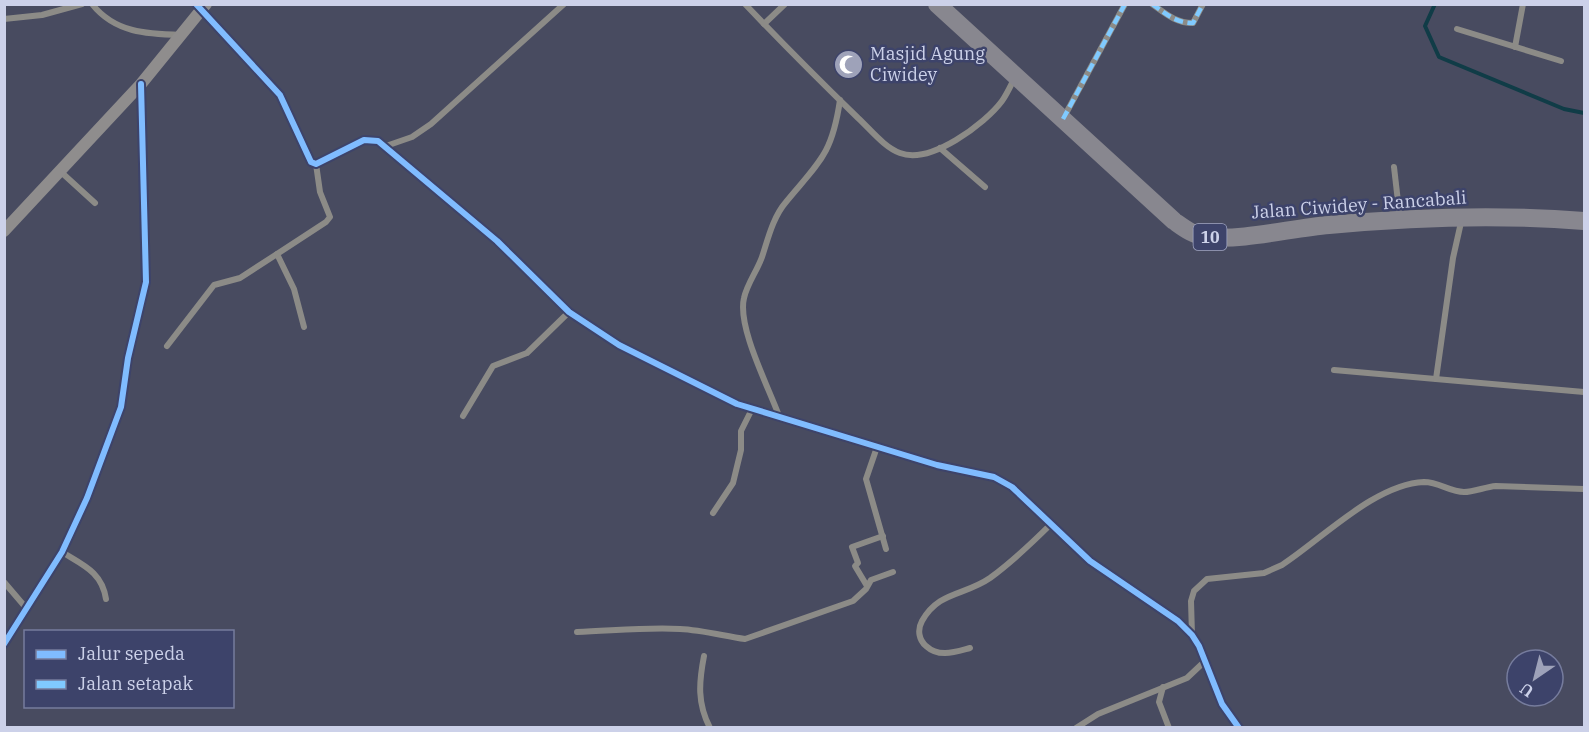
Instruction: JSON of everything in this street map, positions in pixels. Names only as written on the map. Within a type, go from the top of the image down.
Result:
[{"type":"highway","name":"Jalan Ciwidey - Rancabali","points":[[937,4],[1174,221],[1199,236],[1221,238],[1400,219],[1584,221]]},
{"type":"street","points":[[4,19],[42,15],[82,4]]},
{"type":"street","points":[[92,4],[118,26],[130,31],[181,35]]},
{"type":"street","points":[[386,146],[412,136],[431,124],[564,4]]},
{"type":"street","points":[[745,4],[889,147],[901,153],[920,154],[940,148],[968,133],[987,118],[1003,100],[1016,76]]},
{"type":"street","points":[[764,24],[785,4]]},
{"type":"street","points":[[1063,119],[1125,4]]},
{"type":"street","points":[[1152,4],[1181,23],[1193,23],[1203,4]]},
{"type":"street","points":[[1515,47],[1523,4]]},
{"type":"street","points":[[4,231],[141,84],[181,35],[200,7],[280,95],[306,154],[316,164],[320,192],[330,217],[240,278],[214,285],[168,346]]},
{"type":"street","points":[[1458,30],[1561,61]]},
{"type":"street","points":[[4,644],[62,552],[87,498],[122,407],[128,358],[146,282],[141,84]]},
{"type":"street","points":[[778,416],[754,354],[743,307],[744,298],[777,216],[784,204],[820,163],[836,125],[840,100]]},
{"type":"street","points":[[316,164],[364,140],[372,139],[386,146],[430,188],[497,241],[569,312],[619,345],[752,409],[876,449],[994,477],[1012,487],[1090,561],[1178,621],[1192,635],[1222,704],[1239,728]]},
{"type":"street","points":[[940,148],[985,187]]},
{"type":"street","points":[[1394,167],[1400,219]]},
{"type":"street","points":[[61,172],[95,204]]},
{"type":"street","points":[[1436,379],[1453,258],[1462,218]]},
{"type":"street","points":[[277,254],[294,289],[304,327]]},
{"type":"street","points":[[463,416],[493,366],[527,353],[569,312]]},
{"type":"street","points":[[1334,370],[1584,392]]},
{"type":"street","points":[[713,513],[733,483],[741,450],[743,424],[752,409]]},
{"type":"street","points":[[876,449],[866,479],[886,549]]},
{"type":"street","points":[[1192,635],[1191,601],[1194,591],[1207,579],[1264,573],[1282,566],[1391,489],[1422,482],[1438,483],[1465,492],[1489,486],[1584,489]]},
{"type":"street","points":[[970,648],[937,654],[928,648],[921,641],[919,626],[929,609],[936,601],[987,580],[1022,553],[1052,523]]},
{"type":"street","points":[[867,586],[855,566],[858,563],[852,547],[883,536]]},
{"type":"street","points":[[62,552],[93,571],[105,588],[106,599]]},
{"type":"street","points":[[577,632],[680,629],[708,634],[729,634],[745,639],[853,601],[879,576],[893,572]]},
{"type":"street","points":[[4,582],[27,609]]},
{"type":"street","points":[[704,656],[699,695],[704,715],[711,728]]},
{"type":"street","points":[[1076,728],[1098,714],[1187,678],[1204,662]]},
{"type":"street","points":[[1163,687],[1159,702],[1169,728]]},
{"type":"waterway","points":[[1435,4],[1425,26],[1439,57],[1564,109],[1584,113]]},
{"type":"marked path","points":[[1063,119],[1125,4]]},
{"type":"marked path","points":[[1152,4],[1176,20],[1187,23],[1193,23],[1203,4]]},
{"type":"cycle path","points":[[196,4],[280,95],[311,162],[316,164],[364,140],[378,141],[497,241],[569,312],[619,345],[737,404],[937,465],[994,477],[1012,487],[1090,561],[1178,621],[1192,635],[1199,646],[1222,704],[1239,728]]},
{"type":"cycle path","points":[[4,644],[62,552],[87,498],[121,407],[128,358],[146,282],[141,84]]},
{"type":"place","name":"Masjid Agung Ciwidey","points":[[849,64]]}]
